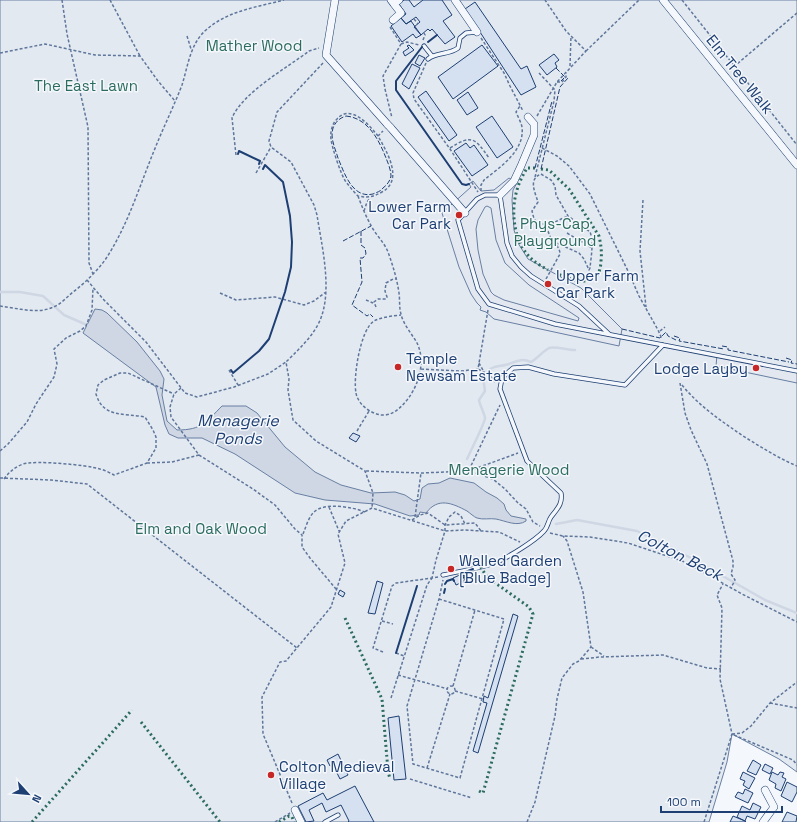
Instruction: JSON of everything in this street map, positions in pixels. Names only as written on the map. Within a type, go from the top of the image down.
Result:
[{"type":"street","points":[[335,0],[326,53],[465,213]]},
{"type":"street","points":[[455,0],[477,32]]},
{"type":"street","name":"Elm Tree Walk","points":[[663,0],[797,165]]},
{"type":"street","points":[[393,20],[401,13],[395,1]]},
{"type":"street","points":[[500,195],[514,181],[534,135],[534,124],[528,118]]},
{"type":"street","points":[[765,790],[774,807]]},
{"type":"street","points":[[763,822],[774,807],[782,805]]},
{"type":"street","points":[[295,810],[301,822]]},
{"type":"lane","points":[[428,59],[432,56],[454,51],[458,48],[460,38],[466,33],[477,32]]},
{"type":"lane","points":[[424,46],[432,56]]},
{"type":"lane","points":[[608,334],[579,306],[531,276],[512,256],[507,243],[500,195],[485,195],[477,199],[458,220],[478,290],[489,304],[555,324],[797,371]]},
{"type":"lane","points":[[443,575],[495,563],[525,545],[545,530],[550,518],[558,510],[561,503],[561,493],[527,461],[500,389],[502,378],[512,368],[528,366],[554,374],[625,385],[663,345]]},
{"type":"lane","points":[[324,822],[338,815]]},
{"type":"path","points":[[62,0],[70,50],[88,127],[88,263],[93,274]]},
{"type":"path","points":[[110,0],[140,56],[175,101]]},
{"type":"path","points":[[0,306],[37,310],[49,309],[59,305],[93,274],[105,260],[131,209],[182,85],[192,50],[205,31],[218,21],[243,10],[284,0]]},
{"type":"path","points":[[544,0],[566,31],[586,51]]},
{"type":"path","points":[[534,124],[557,82],[586,51],[639,0]]},
{"type":"path","points":[[682,0],[797,145]]},
{"type":"path","points":[[724,75],[797,13]]},
{"type":"path","points":[[414,19],[418,24]]},
{"type":"path","points":[[393,20],[393,23],[390,26],[401,44]]},
{"type":"path","points":[[477,32],[504,73],[520,106],[516,112],[522,126],[522,134],[515,153],[484,180],[481,185],[481,197]]},
{"type":"path","points":[[378,136],[389,125],[384,76],[401,44],[407,42],[421,45],[425,35],[424,33]]},
{"type":"path","points":[[187,36],[192,50]]},
{"type":"path","points":[[570,67],[571,36]]},
{"type":"path","points":[[0,53],[45,44],[95,55],[140,56]]},
{"type":"path","points":[[87,280],[103,299],[146,342],[185,393],[197,397],[239,386],[268,374],[286,362],[301,348],[317,327],[324,311],[326,292],[323,256],[317,215],[314,205],[290,162],[271,147],[269,141],[277,112],[322,65],[326,53],[318,48],[309,51],[248,95],[234,113],[232,118],[236,155]]},
{"type":"path","points":[[428,59],[413,93],[414,99],[481,197]]},
{"type":"path","points":[[535,178],[541,174],[552,180],[555,186],[556,195],[568,216],[590,232],[592,248],[590,268],[588,270],[584,258],[579,253],[552,241],[545,224],[540,224],[536,221],[532,214],[534,206],[538,202],[533,186],[533,180],[535,178],[554,101],[555,90],[539,73]]},
{"type":"path","points":[[364,211],[370,198],[385,191],[391,184],[393,177],[389,158],[378,136],[367,122],[358,116],[348,113],[340,115],[335,120],[331,128],[333,148],[345,181],[358,196],[364,211],[372,228],[387,250],[396,279],[401,315],[418,345],[421,356],[421,369],[410,395],[399,409],[386,415],[377,414],[369,411],[362,405],[356,395],[355,383],[363,341],[367,330],[374,321],[401,315]]},
{"type":"path","points":[[449,149],[462,141],[468,139],[474,140],[479,144],[489,158]]},
{"type":"path","points":[[256,173],[271,147]]},
{"type":"path","points":[[542,148],[557,156],[569,166],[590,194],[639,296],[659,331],[663,345]]},
{"type":"path","points":[[358,196],[370,198]]},
{"type":"path","points":[[643,200],[640,251],[646,308]]},
{"type":"path","points":[[546,226],[568,216]]},
{"type":"path","points":[[567,233],[592,248]]},
{"type":"path","points":[[543,284],[560,254],[556,243]]},
{"type":"path","points":[[373,303],[378,299],[386,299],[386,282],[396,279]]},
{"type":"path","points":[[0,451],[27,422],[36,404],[54,377],[57,364],[54,349],[66,338],[80,331],[86,326],[92,310],[93,287]]},
{"type":"path","points":[[220,293],[236,300],[275,297],[304,305],[314,301],[326,292]]},
{"type":"path","points":[[366,300],[373,303],[376,307]]},
{"type":"path","points":[[478,369],[489,304]]},
{"type":"path","points":[[659,331],[665,327]]},
{"type":"path","points":[[286,362],[289,379],[288,390],[293,420],[316,442],[365,471],[421,473],[469,471],[524,451]]},
{"type":"path","points":[[479,363],[484,372]]},
{"type":"path","points":[[421,369],[478,369],[490,375]]},
{"type":"path","points":[[229,370],[239,386]]},
{"type":"path","points":[[147,463],[156,448],[156,437],[154,430],[145,417],[114,413],[101,406],[96,394],[98,385],[111,376],[120,373],[128,373],[174,394]]},
{"type":"path","points":[[731,588],[735,580],[731,574],[733,561],[707,464],[691,430],[685,413],[680,383],[692,398],[722,422],[780,459],[797,466]]},
{"type":"path","points":[[181,388],[174,394],[170,407],[171,417],[199,455],[270,501],[302,535]]},
{"type":"path","points":[[469,471],[503,398]]},
{"type":"path","points":[[357,430],[369,411]]},
{"type":"path","points":[[4,478],[11,471],[24,464],[45,463],[71,465],[100,469],[114,475],[147,463],[172,462],[199,455]]},
{"type":"path","points":[[365,471],[373,493],[372,508]]},
{"type":"path","points":[[469,471],[494,480],[526,509],[534,522],[551,533],[563,536],[590,537],[628,543],[685,562],[723,584],[797,622]]},
{"type":"path","points":[[413,521],[418,503],[421,473]]},
{"type":"path","points":[[0,478],[51,480],[87,484],[298,648]]},
{"type":"path","points":[[337,590],[302,547],[302,535],[308,520],[314,511],[329,507],[341,506],[355,508],[365,512]]},
{"type":"path","points":[[275,822],[295,810],[263,734],[262,697],[280,662],[286,661],[331,607],[337,590],[345,563],[338,534],[339,532],[329,507]]},
{"type":"path","points":[[339,532],[346,521],[372,508],[445,531],[498,532],[525,545]]},
{"type":"path","points":[[391,698],[427,585],[432,578],[445,531],[445,525],[449,517],[455,512],[461,516],[465,524]]},
{"type":"path","points":[[415,516],[428,513],[445,525],[475,523],[482,531]]},
{"type":"path","points":[[563,536],[567,541],[579,577],[591,647],[604,656]]},
{"type":"path","points":[[383,652],[373,648],[392,586],[396,583],[443,575],[443,584],[439,600],[407,706],[413,764],[460,778],[504,619],[439,600]]},
{"type":"path","points":[[704,822],[732,734],[720,679],[722,608],[717,595],[723,584]]},
{"type":"path","points":[[448,689],[452,686],[475,610]]},
{"type":"path","points":[[382,621],[393,624]]},
{"type":"path","points":[[527,822],[535,802],[555,716],[562,678],[573,664],[581,659],[591,647]]},
{"type":"path","points":[[396,654],[404,656]]},
{"type":"path","points":[[581,659],[604,656],[663,656],[707,668],[721,669]]},
{"type":"path","points":[[398,675],[448,689]]},
{"type":"path","points":[[732,734],[742,732],[751,726],[770,703],[797,682]]},
{"type":"path","points":[[452,686],[455,688],[455,691],[483,699]]},
{"type":"path","points":[[427,768],[450,694],[448,689]]},
{"type":"path","points":[[450,694],[455,691]]},
{"type":"path","points":[[770,703],[797,708]]},
{"type":"path","points":[[732,734],[793,760],[797,765]]},
{"type":"path","points":[[410,779],[472,798]]},
{"type":"green space","name":"Temple Newsam Estate","points":[[0,0],[797,0],[797,772],[779,759],[732,734],[727,762],[709,822],[0,822]]},
{"type":"shaded area","points":[[509,178],[517,183],[513,190],[512,200],[514,230],[518,243],[528,259],[581,288],[622,329],[619,346],[494,319],[486,312],[480,310],[481,307],[471,294],[459,267],[442,213],[471,187],[469,184],[473,181],[481,191],[494,190]],"holes":[[[487,206],[491,208],[496,240],[505,263],[529,285],[579,318],[578,321],[504,300],[491,292],[483,274],[478,250],[476,229],[478,220],[485,207]]]},
{"type":"shaded area","name":"Lodge Layby","points":[[717,355],[797,371],[797,383],[716,366]]},
{"type":"water","name":"Menagerie Ponds","points":[[95,309],[102,310],[107,313],[137,342],[160,371],[164,379],[162,395],[167,421],[177,430],[198,427],[207,421],[222,406],[246,406],[257,413],[285,447],[315,472],[341,485],[371,493],[395,492],[405,495],[414,501],[420,499],[422,488],[428,484],[439,483],[450,478],[474,483],[504,504],[506,510],[511,516],[526,519],[526,521],[515,524],[496,519],[479,519],[461,508],[445,503],[435,505],[426,513],[420,512],[419,515],[410,516],[375,504],[325,500],[295,493],[235,454],[202,438],[178,438],[169,434],[165,425],[156,387],[83,333]]},
{"type":"building","points":[[404,0],[409,0],[414,7],[423,0],[442,0],[452,15],[443,21],[455,37],[445,44],[432,29],[430,31],[428,29],[421,35],[414,27],[420,22],[416,17],[406,24],[401,18],[406,14],[399,4]]},
{"type":"building","points":[[475,2],[521,69],[527,66],[536,87],[521,95],[465,9]]},
{"type":"building","points":[[401,18],[406,24],[411,21],[421,35],[416,38],[413,34],[402,42],[391,26]]},
{"type":"building","points":[[409,45],[414,50],[405,56],[403,52],[409,48],[407,46]]},
{"type":"building","points":[[482,45],[498,66],[453,99],[438,77]]},
{"type":"building","points":[[554,54],[559,60],[555,63],[557,67],[547,75],[539,65]]},
{"type":"building","points":[[419,55],[425,58],[420,66],[415,63]]},
{"type":"building","points":[[412,64],[420,68],[409,89],[402,84]]},
{"type":"building","points":[[426,91],[457,135],[449,141],[418,97]]},
{"type":"building","points":[[468,92],[478,108],[467,115],[457,100]]},
{"type":"building","points":[[492,116],[513,147],[497,158],[476,127]]},
{"type":"building","points":[[466,143],[470,148],[474,145],[488,165],[472,176],[454,151]]},
{"type":"building","points":[[353,433],[360,436],[356,442],[349,438]]},
{"type":"building","points":[[462,574],[465,581],[456,585],[453,578]]},
{"type":"building","points":[[377,581],[383,583],[375,614],[368,613]]},
{"type":"building","points":[[340,590],[345,593],[343,597],[338,594]]},
{"type":"building","points":[[513,614],[518,616],[478,753],[473,751],[487,703],[483,702],[484,696],[488,698]]},
{"type":"building","points":[[399,716],[406,779],[394,780],[388,718]]},
{"type":"building","points":[[338,754],[348,775],[340,779],[333,765],[330,766],[327,760]]},
{"type":"building","points":[[753,760],[761,765],[756,775],[747,771]]},
{"type":"building","points":[[765,764],[773,768],[770,774],[762,770]]},
{"type":"building","points":[[743,772],[755,778],[749,789],[743,785],[745,781],[740,779]]},
{"type":"building","points":[[772,772],[778,775],[780,772],[784,773],[782,777],[786,779],[781,791],[775,788],[776,784],[769,780]]},
{"type":"building","points":[[787,782],[797,787],[797,792],[792,802],[781,796]]},
{"type":"building","points":[[355,786],[374,822],[348,822],[349,821],[341,805],[326,812],[322,803],[309,810],[314,821],[306,822],[298,806],[323,793],[327,800]]},
{"type":"building","points":[[745,789],[753,793],[748,803],[735,797],[738,792],[743,794]]},
{"type":"building","points":[[753,803],[761,807],[755,819],[747,816],[745,821],[737,817],[742,806],[750,810]]},
{"type":"building","points":[[787,812],[797,816],[796,822],[782,822]]},
{"type":"building","points":[[733,816],[745,821],[746,822],[730,822]]},
{"type":"waterway","name":"Colton Beck","points":[[0,292],[20,292],[43,296],[64,315],[87,325]]},
{"type":"waterway","points":[[467,459],[485,418],[479,400],[485,391],[483,378],[488,371],[494,367],[520,360],[531,362],[549,348],[554,347],[575,350]]},
{"type":"waterway","name":"Colton Beck","points":[[556,524],[577,520],[637,531],[691,558],[765,600],[797,613]]},
{"type":"hedge","points":[[535,168],[527,168],[520,181],[514,208],[515,228],[527,254],[548,270]]},
{"type":"hedge","points":[[541,169],[549,170],[569,189],[599,236],[600,242],[600,270],[592,280],[579,281],[558,274]]},
{"type":"hedge","points":[[479,791],[483,793],[533,614],[529,607],[487,577],[480,566]]},
{"type":"hedge","points":[[345,618],[382,699],[390,779]]},
{"type":"hedge","points":[[32,822],[132,710]]},
{"type":"hedge","points":[[141,722],[220,822]]},
{"type":"hedge","points":[[279,822],[289,816],[292,817],[294,822]]},
{"type":"fence","points":[[556,68],[565,77],[561,81]]},
{"type":"fence","points":[[541,169],[560,87],[568,78]]},
{"type":"fence","points":[[535,168],[552,101]]},
{"type":"fence","points":[[346,116],[361,121],[372,131],[380,144],[388,164],[391,176],[389,181],[386,186],[373,194],[366,194],[354,188],[346,177],[338,158],[333,143],[332,132],[337,122],[346,116]]},
{"type":"fence","points":[[343,241],[371,226]]},
{"type":"fence","points":[[361,231],[361,245],[365,248],[366,254],[363,258],[360,258],[362,282],[352,305],[367,316],[370,314],[373,317]]},
{"type":"fence","points":[[622,329],[660,338],[666,332],[668,336],[676,340]]},
{"type":"fence","points":[[674,336],[680,338],[679,341],[724,349]]},
{"type":"fence","points":[[722,346],[728,347],[728,350],[789,362]]},
{"type":"fence","points":[[786,358],[792,360],[791,363],[797,364]]},
{"type":"wall","points":[[428,42],[437,35]]},
{"type":"wall","points":[[422,47],[396,81],[396,90],[462,184],[469,184]]},
{"type":"wall","points":[[238,154],[239,151],[260,161],[259,164]]},
{"type":"wall","points":[[231,370],[233,373],[259,351],[269,339],[285,292],[291,267],[292,242],[290,216],[283,182],[265,165],[263,169]]},
{"type":"wall","points":[[463,582],[466,580],[463,573],[473,569]]},
{"type":"wall","points":[[445,584],[447,581],[453,579],[454,581]]},
{"type":"wall","points":[[396,653],[417,586]]},
{"type":"wall","points":[[444,593],[445,589]]},
{"type":"place","name":"Lower Farm Car Park","points":[[459,215]]},
{"type":"place","name":"Upper Farm Car Park","points":[[548,284]]},
{"type":"place","name":"Temple Newsam Estate","points":[[398,367]]},
{"type":"place","name":"Lodge Layby","points":[[756,368]]},
{"type":"place","name":"Walled Garden [Blue Badge]","points":[[451,569]]},
{"type":"place","name":"Colton Medieval Village","points":[[271,775]]},
{"type":"park label","name":"Mather Wood","points":[[254,45]]},
{"type":"park label","name":"The East Lawn","points":[[86,85]]},
{"type":"park label","name":"Phys-Cap Playground","points":[[555,232]]},
{"type":"park label","name":"Menagerie Wood","points":[[509,469]]},
{"type":"park label","name":"Elm and Oak Wood","points":[[201,528]]}]
